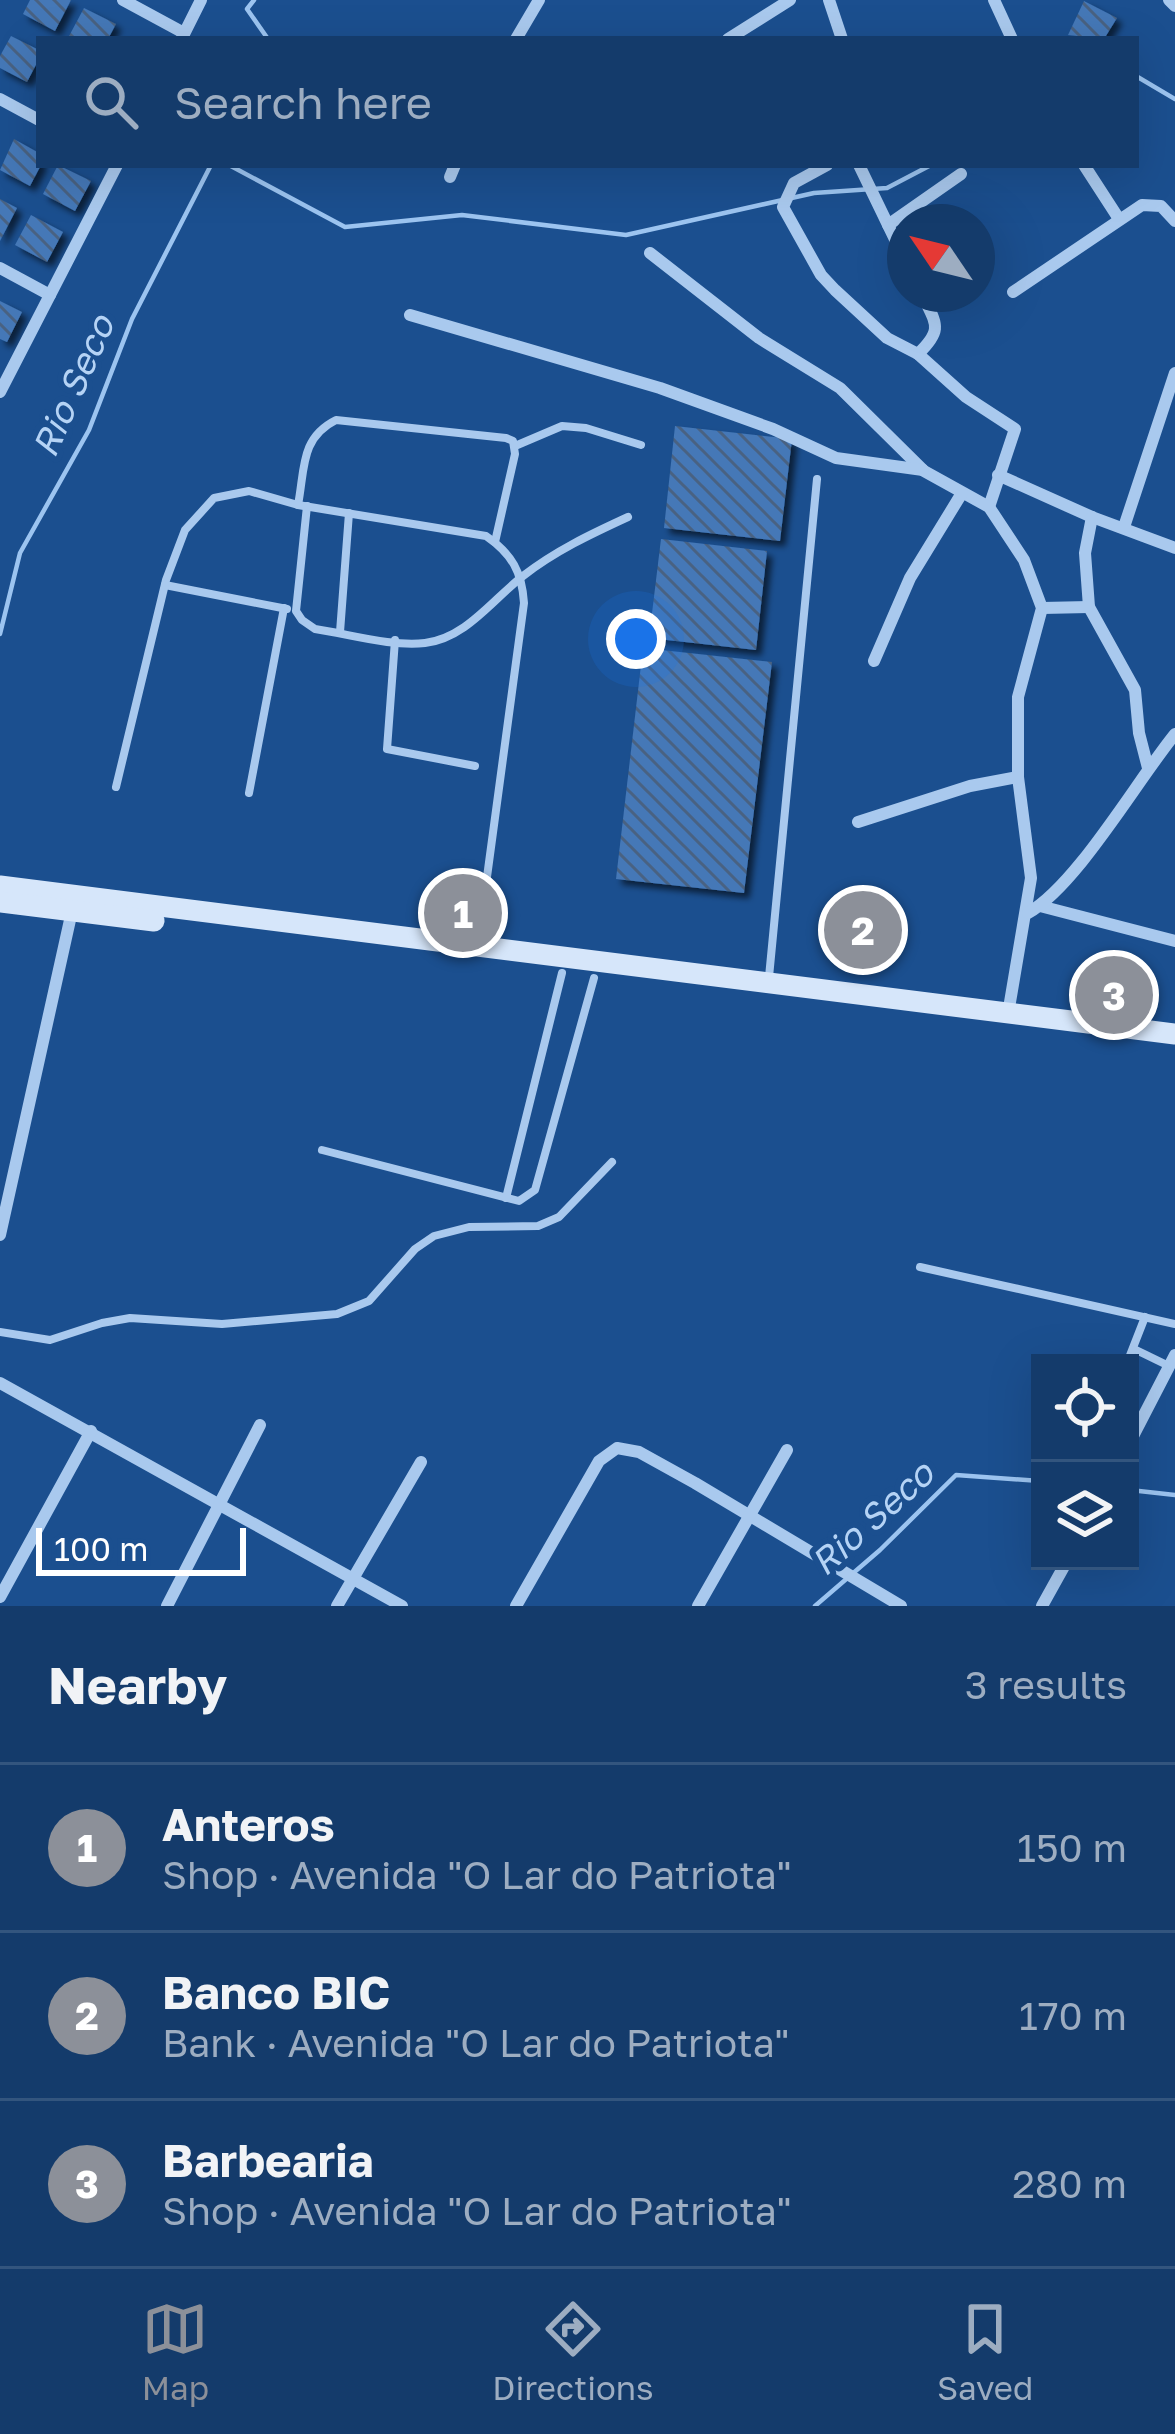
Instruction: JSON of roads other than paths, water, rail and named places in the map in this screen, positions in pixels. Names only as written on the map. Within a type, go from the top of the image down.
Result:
[{"type":"main road","points":[[0,886],[1175,1034]]},
{"type":"main road","points":[[0,902],[1175,1048]]},
{"type":"street","points":[[123,0],[183,36],[201,0]]},
{"type":"street","points":[[518,36],[539,0]]},
{"type":"street","points":[[733,36],[790,0]]},
{"type":"street","points":[[829,0],[841,36]]},
{"type":"street","points":[[994,0],[1011,36]]},
{"type":"street","points":[[0,99],[36,118]]},
{"type":"street","points":[[0,392],[115,168]]},
{"type":"street","points":[[822,168],[794,183],[783,207],[821,275],[887,338],[918,354],[965,397],[1015,429],[989,507]]},
{"type":"street","points":[[860,168],[887,223]]},
{"type":"street","points":[[1086,168],[1119,220]]},
{"type":"street","points":[[918,204],[962,174]]},
{"type":"street","points":[[1013,292],[1151,203],[1175,221]]},
{"type":"street","points":[[650,253],[759,338],[840,388],[924,471],[989,507],[1024,560],[1042,608],[1018,697],[1018,777],[1034,909],[1008,1014]]},
{"type":"street","points":[[0,268],[50,295]]},
{"type":"street","points":[[918,354],[935,336],[937,328],[930,312]]},
{"type":"street","points":[[410,315],[660,388],[773,429],[836,458],[924,471]]},
{"type":"street","points":[[1124,527],[1175,373]]},
{"type":"street","points":[[998,475],[1092,518],[1175,548]]},
{"type":"street","points":[[874,661],[910,578],[962,493]]},
{"type":"street","points":[[1092,518],[1085,553],[1089,607],[1135,691],[1148,768]]},
{"type":"street","points":[[1042,608],[1089,607]]},
{"type":"street","points":[[1034,909],[1071,875],[1175,734]]},
{"type":"street","points":[[858,822],[970,786],[1018,777]]},
{"type":"street","points":[[1034,909],[1175,941]]},
{"type":"street","points":[[0,1235],[72,911]]},
{"type":"street","points":[[1139,1424],[1172,1360]]},
{"type":"street","points":[[0,1382],[402,1606]]},
{"type":"street","points":[[167,1606],[260,1425]]},
{"type":"street","points":[[1,1602],[91,1431]]},
{"type":"street","points":[[516,1606],[599,1461],[617,1448],[639,1452],[749,1517],[874,1600],[901,1606]]},
{"type":"street","points":[[698,1606],[787,1450]]},
{"type":"street","points":[[337,1606],[422,1462]]},
{"type":"street","points":[[1042,1606],[1061,1570]]},
{"type":"lane","points":[[515,446],[506,438],[336,420],[317,429],[309,445],[302,506],[296,611],[302,620],[315,629],[421,644],[445,639],[571,544],[628,517]]},
{"type":"lane","points":[[515,446],[562,425],[641,445]]},
{"type":"lane","points":[[496,542],[515,446]]},
{"type":"lane","points":[[768,984],[817,479]]},
{"type":"lane","points":[[116,787],[164,585],[185,530],[214,497],[249,491],[302,506],[486,536],[522,577],[524,603],[487,877],[482,950]]},
{"type":"lane","points":[[340,632],[350,513]]},
{"type":"lane","points":[[164,585],[296,611]]},
{"type":"lane","points":[[249,793],[284,608]]},
{"type":"lane","points":[[395,640],[387,749],[475,766]]},
{"type":"lane","points":[[506,1198],[562,973]]},
{"type":"lane","points":[[322,1150],[519,1201],[536,1190],[594,978]]},
{"type":"lane","points":[[0,1333],[50,1340],[130,1318],[222,1324],[337,1314],[369,1301],[415,1249],[434,1236],[469,1227],[538,1226],[559,1217],[612,1162]]},
{"type":"lane","points":[[920,1267],[1175,1324]]},
{"type":"lane","points":[[1131,1354],[1144,1317]]},
{"type":"lane","points":[[1134,1348],[1172,1360]]},
{"type":"waterway","name":"Rio Seco","points":[[254,0],[247,9],[266,36]]},
{"type":"waterway","points":[[1139,78],[1175,99]]},
{"type":"waterway","name":"Rio Seco","points":[[0,634],[20,553],[89,430],[132,319],[209,168]]},
{"type":"waterway","points":[[235,168],[345,227],[462,215],[626,235],[814,193],[887,188],[925,168]]},
{"type":"waterway","name":"Rio Seco","points":[[815,1606],[956,1475],[1031,1480]]},
{"type":"waterway","name":"Rio Seco","points":[[1139,1491],[1175,1495]]},
{"type":"place","name":"Anteros","points":[[463,913]]},
{"type":"place","name":"Banco BIC","points":[[863,930]]},
{"type":"place","name":"Barbearia","points":[[1114,995]]}]
